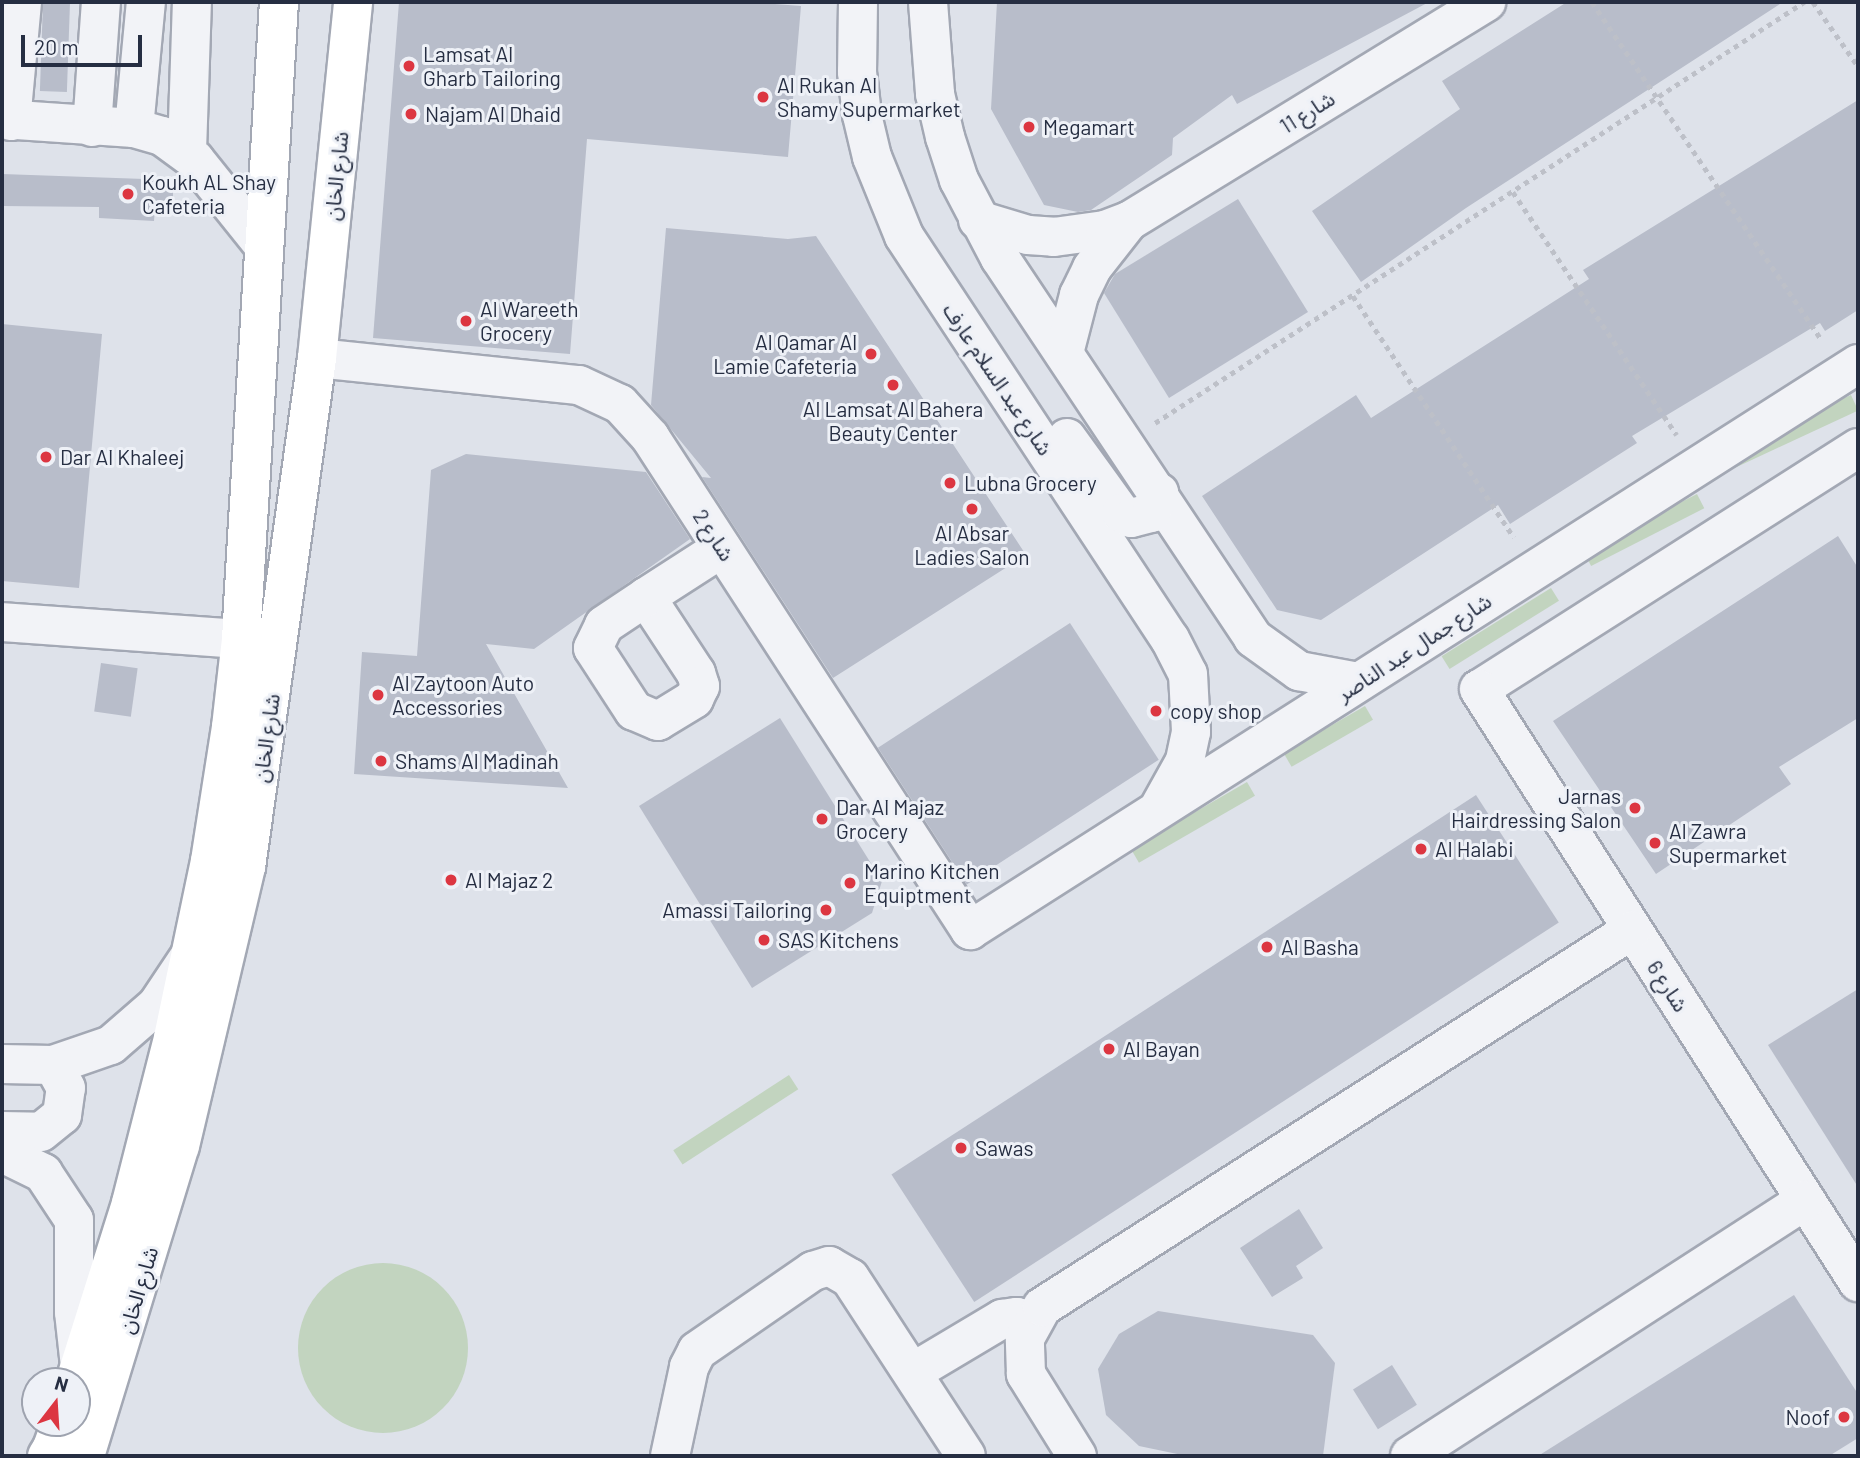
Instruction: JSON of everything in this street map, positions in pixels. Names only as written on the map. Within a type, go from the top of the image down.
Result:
[{"type":"main road","name":"شارع الخان","points":[[79,1367],[134,1191],[191,954],[222,781],[241,639],[279,2]]},
{"type":"main road","name":"شارع الخان","points":[[59,1448],[180,1146],[246,867],[317,358],[353,2]]},
{"type":"street","points":[[22,2],[6,120],[134,128],[162,136],[187,152],[263,245]]},
{"type":"street","points":[[92,127],[101,2]]},
{"type":"street","points":[[134,128],[146,2]]},
{"type":"street","points":[[187,152],[192,2]]},
{"type":"street","name":"شارع عبد السلام عارف","points":[[858,2],[857,72],[862,115],[886,197],[921,264],[1170,639],[1188,674],[1192,732],[1185,761],[1156,812]]},
{"type":"street","points":[[928,2],[935,94],[956,169],[978,220],[1253,638],[1299,671],[1358,682]]},
{"type":"street","name":"شارع 11","points":[[978,220],[1028,235],[1054,237],[1105,230],[1129,221],[1469,6]]},
{"type":"street","name":"شارع 11","points":[[1064,353],[1088,277],[1129,221]]},
{"type":"street","name":"شارع 2","points":[[317,358],[558,381],[601,393],[636,419],[970,930]]},
{"type":"street","points":[[986,362],[1013,372],[1033,390],[1121,513],[1131,518],[1151,513],[1159,493]]},
{"type":"street","name":"شارع جمال عبد الناصر","points":[[970,930],[1851,369]]},
{"type":"street","name":"شارع 6","points":[[1858,448],[1479,689],[1858,1282]]},
{"type":"street","points":[[646,597],[722,548]]},
{"type":"street","points":[[2,622],[241,639]]},
{"type":"street","points":[[1077,1456],[1026,1374],[1025,1338],[1031,1322],[1056,1297],[1632,929]]},
{"type":"street","points":[[2,1064],[52,1065],[92,1055],[128,1034],[157,1005],[191,954]]},
{"type":"street","points":[[2,1131],[41,1132],[62,1115],[66,1088],[52,1065]]},
{"type":"street","points":[[2,1153],[43,1173],[74,1220],[77,1367]]},
{"type":"street","points":[[1409,1456],[1805,1200]]},
{"type":"street","points":[[670,1456],[687,1376],[697,1350],[821,1268],[837,1268],[850,1278],[966,1456]]},
{"type":"street","points":[[913,1372],[1002,1319],[1017,1317],[1031,1322]]},
{"type":"path","points":[[1592,2],[1657,98],[1851,369]]},
{"type":"path","points":[[1125,442],[1804,2]]},
{"type":"path","points":[[1814,2],[1858,66]]},
{"type":"path","points":[[1513,192],[1698,466]]},
{"type":"path","points":[[1353,296],[1535,569]]},
{"type":"green space","points":[[1851,395],[1858,410],[1734,468],[1727,453]]},
{"type":"green space","points":[[1697,494],[1704,508],[1591,566],[1584,552]]},
{"type":"green space","points":[[1551,588],[1559,601],[1450,669],[1442,656]]},
{"type":"green space","points":[[1365,706],[1373,720],[1292,767],[1284,753]]},
{"type":"green space","points":[[1247,782],[1255,796],[1139,863],[1131,849]]},
{"type":"green space","points":[[789,1075],[798,1089],[683,1164],[673,1150]]},
{"type":"green space","points":[[383,1263],[415,1270],[443,1288],[461,1316],[468,1348],[461,1380],[443,1408],[415,1426],[383,1433],[351,1426],[323,1408],[305,1380],[298,1348],[305,1316],[323,1288],[351,1270]]},
{"type":"building","points":[[43,2],[70,3],[67,92],[40,91]]},
{"type":"building","points":[[399,2],[750,2],[801,6],[788,157],[587,139],[570,354],[373,338]]},
{"type":"building","points":[[997,2],[1429,2],[1237,104],[1232,95],[1173,138],[1172,155],[1091,210],[1078,212],[1044,205],[991,109]]},
{"type":"building","points":[[1567,2],[1783,2],[1466,208],[1361,282],[1312,211],[1460,109],[1442,81]]},
{"type":"building","points":[[1858,100],[1858,310],[1825,331],[1820,323],[1632,436],[1637,443],[1510,524],[1498,505],[1321,620],[1277,610],[1202,496],[1356,395],[1371,418],[1589,279],[1583,270]]},
{"type":"building","points":[[2,174],[173,180],[173,208],[155,208],[154,221],[99,218],[99,207],[2,206]]},
{"type":"building","points":[[1238,199],[1308,312],[1169,398],[1104,293],[1115,274]]},
{"type":"building","points":[[666,228],[788,239],[816,236],[1026,555],[833,678],[702,477],[711,478],[651,405]]},
{"type":"building","name":"Dar Al Khaleej","points":[[2,324],[102,334],[79,588],[2,581]]},
{"type":"building","points":[[466,454],[646,472],[690,539],[534,649],[486,644],[568,788],[354,774],[362,652],[417,656],[431,470]]},
{"type":"building","points":[[1838,536],[1858,568],[1858,718],[1779,767],[1791,784],[1656,874],[1553,721]]},
{"type":"building","points":[[1070,623],[1159,760],[967,884],[878,748]]},
{"type":"building","points":[[101,663],[138,668],[131,717],[94,712]]},
{"type":"building","points":[[780,718],[882,881],[872,913],[752,988],[639,806]]},
{"type":"building","points":[[1476,795],[1559,922],[974,1302],[891,1175]]},
{"type":"building","points":[[1858,989],[1858,1187],[1768,1045]]},
{"type":"building","points":[[1299,1209],[1323,1248],[1296,1266],[1303,1278],[1272,1297],[1240,1248]]},
{"type":"building","points":[[1794,1295],[1858,1394],[1858,1438],[1829,1456],[1538,1456]]},
{"type":"building","points":[[1158,1311],[1313,1335],[1335,1363],[1323,1456],[1187,1456],[1139,1446],[1106,1415],[1098,1369],[1119,1334]]},
{"type":"building","points":[[1392,1365],[1417,1405],[1378,1429],[1353,1389]]},
{"type":"place","name":"Lamsat Al Gharb Tailoring","points":[[409,66]]},
{"type":"place","name":"Al Rukan Al Shamy Supermarket","points":[[763,97]]},
{"type":"place","name":"Najam Al Dhaid","points":[[411,114]]},
{"type":"place","name":"Megamart","points":[[1029,127]]},
{"type":"place","name":"Koukh AL Shay Cafeteria","points":[[128,194]]},
{"type":"place","name":"Al Wareeth Grocery","points":[[466,321]]},
{"type":"place","name":"Al Qamar Al Lamie Cafeteria","points":[[871,354]]},
{"type":"place","name":"Al Lamsat Al Bahera Beauty Center","points":[[893,385]]},
{"type":"place","name":"Dar Al Khaleej","points":[[46,457]]},
{"type":"place","name":"Lubna Grocery","points":[[950,483]]},
{"type":"place","name":"Al Absar Ladies Salon","points":[[972,509]]},
{"type":"place","name":"Al Zaytoon Auto Accessories","points":[[378,695]]},
{"type":"place","name":"copy shop","points":[[1156,711]]},
{"type":"place","name":"Shams Al Madinah","points":[[381,761]]},
{"type":"place","name":"Jarnas Hairdressing Salon","points":[[1635,808]]},
{"type":"place","name":"Dar Al Majaz Grocery","points":[[822,819]]},
{"type":"place","name":"Al Zawra Supermarket","points":[[1655,843]]},
{"type":"place","name":"Al Halabi","points":[[1421,849]]},
{"type":"place","name":"Al Majaz 2","points":[[451,880]]},
{"type":"place","name":"Marino Kitchen Equiptment","points":[[850,883]]},
{"type":"place","name":"Amassi Tailoring","points":[[826,910]]},
{"type":"place","name":"SAS Kitchens","points":[[764,940]]},
{"type":"place","name":"Al Basha","points":[[1267,947]]},
{"type":"place","name":"Al Bayan","points":[[1109,1049]]},
{"type":"place","name":"Sawas","points":[[961,1148]]},
{"type":"place","name":"Noof","points":[[1844,1417]]}]
